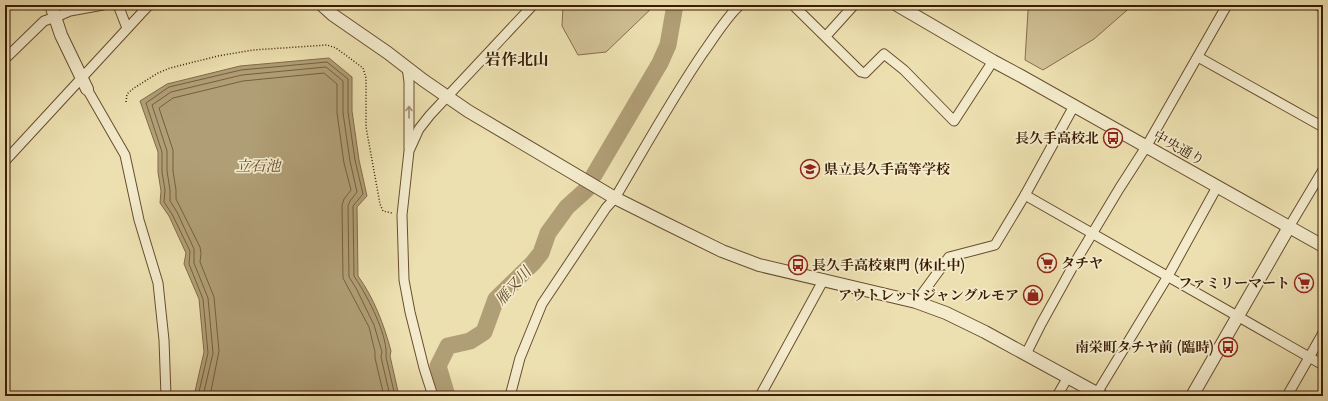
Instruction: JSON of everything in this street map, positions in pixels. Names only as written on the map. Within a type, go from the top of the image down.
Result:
[{"type":"street","points":[[51,5],[54,18],[72,61],[124,155],[139,220],[158,283],[164,340],[166,396]]},
{"type":"street","points":[[5,57],[8,56],[44,21],[70,11],[103,5]]},
{"type":"street","points":[[118,5],[127,28]]},
{"type":"street","points":[[5,161],[149,5]]},
{"type":"street","points":[[322,5],[333,15],[447,96],[519,142],[616,198],[722,251],[759,265],[824,279],[916,302],[946,313],[985,332],[1099,395],[1168,276],[1217,186]]},
{"type":"street","points":[[409,151],[419,130],[447,96],[533,5]]},
{"type":"street","points":[[510,396],[520,358],[542,304],[606,208],[616,198],[665,111],[688,74],[715,36],[740,5]]},
{"type":"street","points":[[793,5],[861,72],[865,73],[884,54],[904,70],[954,121],[993,61]]},
{"type":"street","points":[[826,36],[854,5]]},
{"type":"street","name":"中央通り","points":[[897,5],[993,61],[1323,246]]},
{"type":"street","points":[[1026,354],[1041,324],[1093,233],[1146,147],[1226,5]]},
{"type":"street","points":[[1318,5],[1323,8]]},
{"type":"street","points":[[1198,56],[1323,127]]},
{"type":"street","points":[[407,67],[409,82],[409,151],[402,215],[404,280],[410,312],[424,368],[433,396]]},
{"type":"street","points":[[916,302],[949,257],[995,245],[1025,195],[1074,106]]},
{"type":"street","points":[[1192,396],[1323,170]]},
{"type":"street","points":[[1025,195],[1323,365]]},
{"type":"street","points":[[760,396],[824,279]]},
{"type":"street","points":[[1287,396],[1323,333]]},
{"type":"street","points":[[1057,396],[1068,377]]},
{"type":"path","points":[[126,102],[127,94],[134,88],[158,72],[170,68],[218,56],[253,50],[327,45],[336,48],[363,68],[366,78],[366,127],[380,204],[383,211],[402,215]]},
{"type":"shaded area","points":[[563,5],[655,5],[606,52],[578,55],[562,26]]},
{"type":"shaded area","points":[[1030,5],[1133,5],[1094,39],[1043,70],[1025,60],[1028,11]]},
{"type":"water","name":"立石池","points":[[329,58],[352,77],[352,111],[359,160],[367,196],[357,207],[358,276],[374,303],[385,331],[391,351],[390,356],[399,396],[194,396],[204,352],[199,299],[184,264],[186,253],[169,216],[160,203],[161,191],[158,172],[158,152],[140,101],[167,84],[240,66]]},
{"type":"waterway","name":"雁又川","points":[[594,175],[660,63],[668,45],[675,5]]},
{"type":"waterway","name":"雁又川","points":[[447,396],[438,366],[448,346],[470,341],[484,332],[496,299],[533,263],[541,253],[548,233],[567,207],[587,189]]},
{"type":"place","name":"長久手高校北","points":[[1113,138]]},
{"type":"place","name":"県立長久手高等学校","points":[[810,169]]},
{"type":"place","name":"タチヤ","points":[[1047,263]]},
{"type":"place","name":"長久手高校東門 (休止中)","points":[[798,265]]},
{"type":"place","name":"ファミリーマート","points":[[1304,283]]},
{"type":"place","name":"アウトレットジャングルモア","points":[[1033,295]]},
{"type":"place","name":"南栄町タチヤ前 (臨時)","points":[[1228,347]]},
{"type":"district","name":"岩作北山","points":[[517,60]]}]
